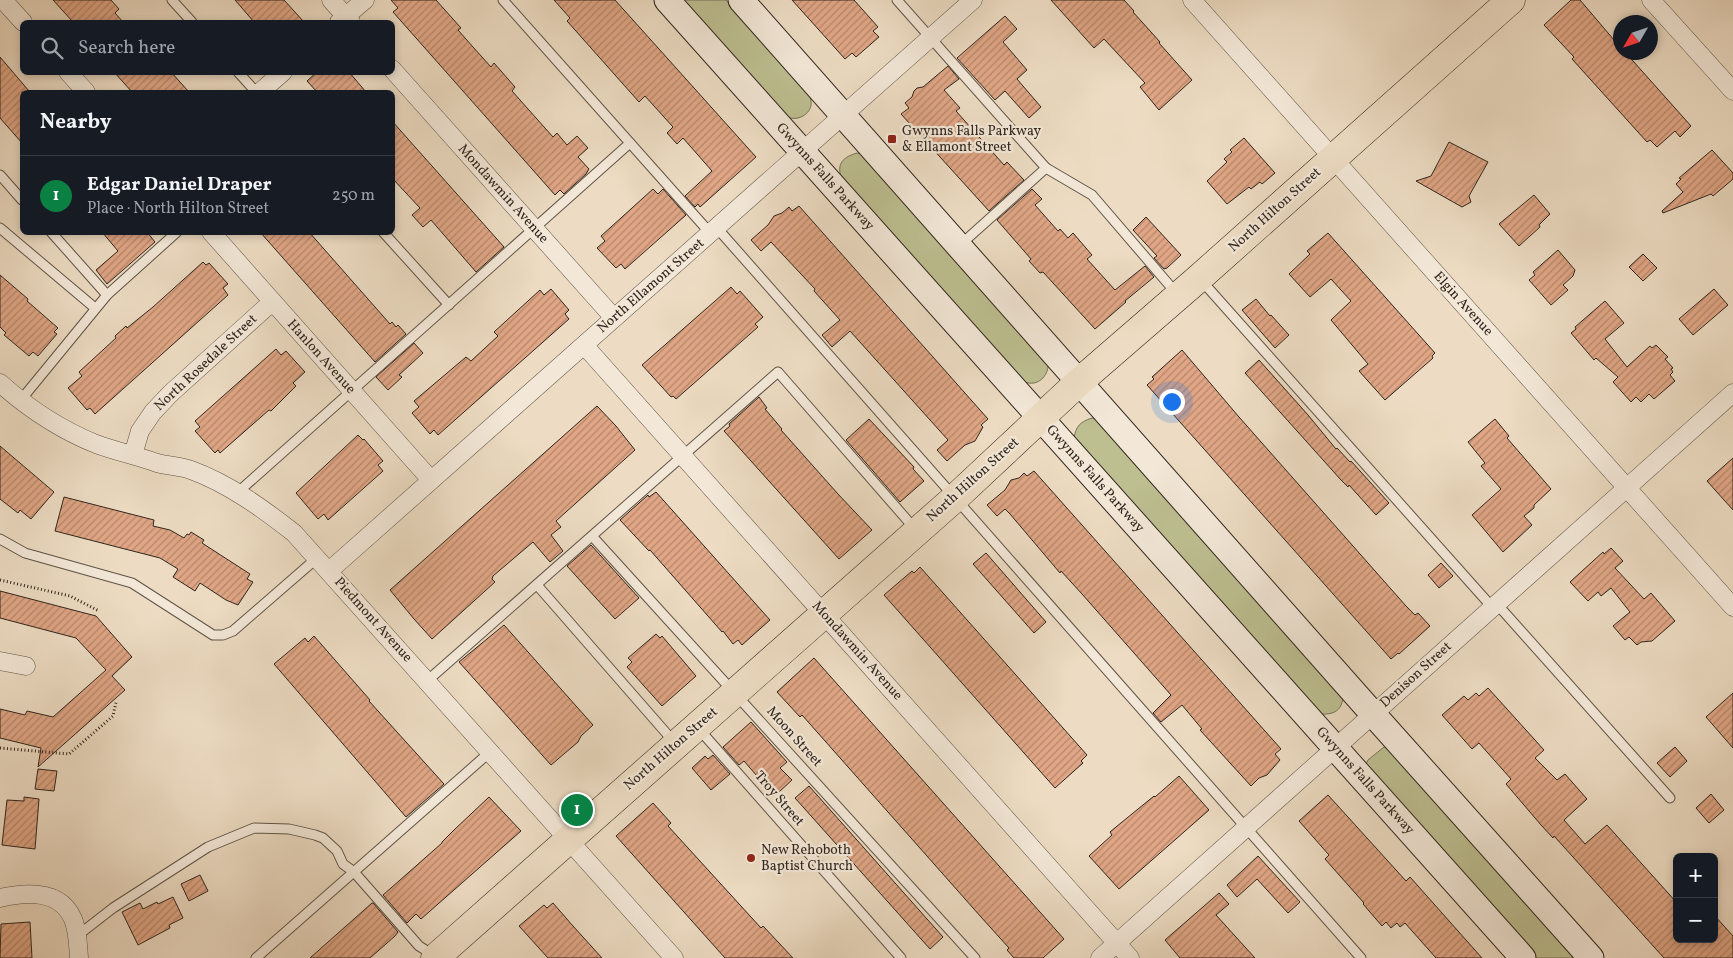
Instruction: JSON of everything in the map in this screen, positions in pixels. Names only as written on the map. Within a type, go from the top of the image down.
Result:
[{"type":"main road","name":"Gwynns Falls Parkway","points":[[668,0],[1523,958]]},
{"type":"main road","points":[[741,0],[1591,958]]},
{"type":"main road","name":"North Hilton Street","points":[[436,958],[568,839],[955,498],[1079,382],[1199,278],[1511,0]]},
{"type":"street","points":[[3,0],[21,20]]},
{"type":"street","points":[[331,0],[344,20]]},
{"type":"street","points":[[346,20],[365,0]]},
{"type":"street","name":"North Ellamont Street","points":[[323,564],[431,480],[973,0]]},
{"type":"street","name":"Elgin Avenue","points":[[1192,0],[1733,607]]},
{"type":"street","points":[[1651,0],[1733,92]]},
{"type":"street","name":"Mondawmin Avenue","points":[[395,72],[614,318]]},
{"type":"street","points":[[71,75],[84,90]]},
{"type":"street","points":[[262,90],[280,75]]},
{"type":"street","name":"Hanlon Avenue","points":[[214,235],[431,480]]},
{"type":"street","name":"North Rosedale Street","points":[[133,455],[140,431],[171,393],[272,302]]},
{"type":"street","name":"Mondawmin Avenue","points":[[584,345],[1130,958]]},
{"type":"street","name":"Piedmont Avenue","points":[[0,383],[20,401],[67,431],[97,444],[166,465],[189,469],[237,493],[294,533],[674,958]]},
{"type":"street","name":"Denison Street","points":[[1100,958],[1733,393]]},
{"type":"street","points":[[0,661],[26,666]]},
{"type":"street","points":[[0,898],[34,893],[50,896],[63,905],[72,918],[77,936],[79,958]]},
{"type":"lane","points":[[172,0],[190,20]]},
{"type":"lane","points":[[503,0],[630,143],[714,231],[955,498],[1361,958]]},
{"type":"lane","points":[[897,0],[1046,168],[1092,195],[1178,296]]},
{"type":"lane","points":[[241,75],[254,90]]},
{"type":"lane","points":[[237,493],[630,143]]},
{"type":"lane","points":[[958,246],[1046,168]]},
{"type":"lane","points":[[0,175],[20,198]]},
{"type":"lane","points":[[0,228],[95,308]]},
{"type":"lane","points":[[54,235],[107,295]]},
{"type":"lane","points":[[20,401],[107,295],[174,235]]},
{"type":"lane","points":[[386,235],[449,305]]},
{"type":"lane","points":[[1199,278],[1670,798]]},
{"type":"lane","points":[[427,681],[778,372],[917,531]]},
{"type":"lane","name":"Moon Street","points":[[592,536],[974,958]]},
{"type":"lane","points":[[0,539],[25,553],[132,583],[213,635],[223,635],[233,631],[323,564]]},
{"type":"lane","points":[[537,584],[676,744]]},
{"type":"lane","name":"Troy Street","points":[[696,726],[901,958]]},
{"type":"lane","points":[[256,958],[490,752]]},
{"type":"lane","points":[[77,936],[113,908],[208,847],[254,828],[289,829],[324,838],[337,851],[343,864],[354,872],[419,946],[436,958]]},
{"type":"path","points":[[0,580],[70,596],[99,611]]},
{"type":"path","points":[[0,748],[68,754],[113,716],[116,702]]},
{"type":"green space","points":[[681,0],[726,0],[806,90],[811,101],[810,109],[807,113],[800,117],[792,118],[781,111]]},
{"type":"green space","points":[[857,153],[864,155],[1048,364],[1047,373],[1038,382],[1025,382],[1018,376],[843,182],[840,171],[841,163],[847,157]]},
{"type":"green space","points":[[1092,418],[1099,420],[1343,695],[1341,705],[1336,711],[1329,714],[1320,714],[1074,438],[1079,425]]},
{"type":"green space","points":[[1384,747],[1392,748],[1578,958],[1535,958],[1366,764],[1368,760]]},
{"type":"building","points":[[53,0],[111,0],[119,9],[115,13],[121,20],[71,20]]},
{"type":"building","points":[[235,0],[284,0],[302,20],[252,20]]},
{"type":"building","points":[[391,0],[436,0],[461,28],[458,30],[491,67],[494,63],[515,87],[512,91],[553,137],[557,133],[567,145],[577,136],[588,148],[578,157],[589,169],[586,174],[564,194],[560,190],[555,195],[393,12],[398,8]]},
{"type":"building","points":[[554,0],[615,0],[756,157],[700,207],[698,204],[695,207],[685,196],[712,171],[683,138],[677,144],[667,133],[673,127],[645,96],[639,102],[567,21],[570,18]]},
{"type":"building","points":[[792,0],[854,0],[878,27],[873,31],[879,37],[856,57],[852,53],[845,59]]},
{"type":"building","points":[[1051,0],[1124,0],[1192,80],[1159,110],[1140,87],[1145,83],[1104,39],[1094,48]]},
{"type":"building","points":[[1571,0],[1580,0],[1613,39],[1613,60],[1632,60],[1691,126],[1680,137],[1675,131],[1657,147],[1650,140],[1647,142],[1544,25]]},
{"type":"building","points":[[1005,16],[1017,29],[1003,42],[1027,70],[1017,79],[1041,107],[1029,118],[1005,91],[995,100],[957,58]]},
{"type":"building","points":[[0,57],[28,90],[20,90],[20,141],[0,118]]},
{"type":"building","points":[[948,66],[959,79],[944,90],[960,108],[956,111],[1004,165],[1007,162],[1024,180],[989,211],[901,114],[909,108],[905,103],[912,97],[914,91],[917,88],[923,87]]},
{"type":"building","points":[[117,75],[174,75],[187,90],[130,90]]},
{"type":"building","points":[[314,75],[352,75],[364,90],[315,90],[307,81]]},
{"type":"building","points":[[395,124],[504,247],[476,272],[431,220],[423,227],[412,215],[420,208],[395,181]]},
{"type":"building","points":[[1244,138],[1275,173],[1262,184],[1260,182],[1251,189],[1249,187],[1227,204],[1207,181],[1227,162],[1224,159],[1232,152],[1230,150]]},
{"type":"building","points":[[1449,142],[1488,162],[1469,196],[1471,202],[1462,207],[1416,181],[1431,176]]},
{"type":"building","points":[[1712,150],[1733,173],[1733,179],[1713,196],[1711,194],[1663,213],[1662,211],[1683,192],[1676,184],[1681,179],[1679,178]]},
{"type":"building","points":[[653,189],[658,194],[663,189],[686,215],[625,269],[621,264],[616,268],[597,248],[605,241],[601,236]]},
{"type":"building","points":[[1032,189],[1042,199],[1035,205],[1058,231],[1060,229],[1068,238],[1073,233],[1092,255],[1087,259],[1115,290],[1145,266],[1154,277],[1095,329],[1043,272],[1040,273],[1029,261],[1031,259],[997,220]]},
{"type":"building","points":[[1534,195],[1550,214],[1539,225],[1540,227],[1519,246],[1499,224]]},
{"type":"building","points":[[799,206],[988,419],[981,425],[983,427],[975,441],[965,445],[947,461],[937,450],[948,440],[850,331],[832,347],[822,335],[840,320],[814,291],[815,289],[771,242],[761,251],[751,240],[768,225],[774,216],[782,213],[789,207],[792,211]]},
{"type":"building","points":[[1146,217],[1181,255],[1167,268],[1164,269],[1154,258],[1157,256],[1133,230]]},
{"type":"building","points":[[1328,233],[1435,353],[1432,356],[1433,358],[1385,400],[1359,371],[1368,364],[1331,320],[1351,301],[1331,279],[1310,297],[1289,274],[1310,254],[1307,251]]},
{"type":"building","points":[[105,235],[149,235],[155,242],[107,284],[96,270],[118,251]]},
{"type":"building","points":[[263,235],[312,235],[390,324],[392,322],[396,327],[398,325],[406,334],[375,362]]},
{"type":"building","points":[[1558,250],[1575,270],[1573,276],[1563,285],[1568,290],[1551,305],[1529,280],[1535,275],[1533,272]]},
{"type":"building","points":[[1643,254],[1657,268],[1643,281],[1629,267]]},
{"type":"building","points":[[203,262],[206,265],[209,263],[228,284],[223,288],[228,295],[95,414],[90,408],[87,410],[68,388],[82,376],[79,372],[116,338],[115,336],[126,326],[127,328],[153,307]]},
{"type":"building","points":[[0,275],[58,328],[54,332],[57,334],[38,356],[33,352],[29,356],[4,335],[6,333],[0,327]]},
{"type":"building","points":[[731,287],[737,294],[740,291],[763,317],[755,324],[758,327],[676,399],[673,396],[671,397],[642,365]]},
{"type":"building","points":[[551,289],[569,310],[565,314],[569,319],[438,435],[434,430],[430,434],[412,413],[419,407],[414,401],[466,357],[471,361],[498,336],[494,332],[540,290],[544,295]]},
{"type":"building","points":[[1714,289],[1728,305],[1693,335],[1679,319]]},
{"type":"building","points":[[1256,299],[1289,335],[1275,348],[1242,310]]},
{"type":"building","points":[[1605,301],[1624,323],[1605,339],[1627,367],[1650,346],[1652,348],[1656,345],[1668,357],[1665,359],[1673,368],[1671,369],[1673,372],[1670,375],[1675,381],[1654,399],[1649,394],[1641,402],[1636,397],[1631,402],[1613,382],[1618,377],[1596,358],[1594,360],[1571,333],[1576,329],[1575,327]]},
{"type":"building","points":[[414,343],[423,353],[399,375],[402,377],[388,390],[376,377]]},
{"type":"building","points":[[276,349],[281,355],[286,351],[305,372],[293,383],[296,386],[271,411],[269,410],[220,453],[218,450],[215,453],[195,431],[200,427],[195,421]]},
{"type":"building","points":[[1182,350],[1406,606],[1415,615],[1418,613],[1430,626],[1399,654],[1391,659],[1147,385],[1154,379],[1152,377]]},
{"type":"building","points":[[1259,360],[1336,449],[1351,461],[1389,503],[1376,515],[1349,485],[1348,487],[1341,480],[1245,373]]},
{"type":"building","points":[[759,397],[767,408],[765,409],[781,430],[872,530],[839,559],[724,431],[730,426],[729,424]]},
{"type":"building","points":[[597,406],[635,450],[556,521],[561,527],[551,535],[563,551],[550,562],[533,542],[493,576],[492,579],[495,582],[432,639],[390,590]]},
{"type":"building","points":[[869,419],[914,467],[913,469],[924,481],[900,502],[846,440]]},
{"type":"building","points":[[1495,419],[1509,436],[1507,438],[1551,489],[1524,516],[1532,525],[1503,552],[1472,515],[1501,489],[1481,466],[1485,463],[1468,442]]},
{"type":"building","points":[[358,435],[364,439],[383,461],[378,465],[383,471],[328,520],[324,514],[318,519],[296,493]]},
{"type":"building","points":[[0,446],[54,492],[31,519],[20,510],[18,513],[0,499]]},
{"type":"building","points":[[1733,458],[1733,510],[1707,481]]},
{"type":"building","points":[[1034,471],[1281,749],[1275,754],[1280,760],[1267,775],[1259,778],[1251,786],[1200,730],[1202,729],[1182,705],[1161,722],[1153,713],[1171,695],[1061,571],[1060,573],[1010,514],[1005,509],[997,516],[987,505],[1005,490],[1011,480],[1019,478],[1024,473],[1027,476]]},
{"type":"building","points":[[656,492],[770,620],[742,645],[738,640],[733,644],[650,550],[620,520],[648,495],[649,497]]},
{"type":"building","points":[[64,497],[154,520],[153,526],[170,530],[184,538],[191,532],[204,540],[202,543],[250,574],[247,579],[253,582],[238,605],[226,600],[200,583],[195,591],[173,577],[178,569],[160,558],[55,531]]},
{"type":"building","points":[[591,545],[639,598],[615,619],[567,566]]},
{"type":"building","points":[[1611,548],[1623,561],[1615,568],[1644,599],[1651,593],[1675,621],[1652,641],[1641,642],[1637,645],[1629,637],[1625,640],[1613,626],[1630,612],[1611,588],[1601,596],[1598,592],[1588,601],[1570,582],[1603,552],[1604,554]]},
{"type":"building","points":[[986,553],[1046,622],[1034,633],[973,564]]},
{"type":"building","points":[[1441,563],[1453,576],[1439,588],[1428,575]]},
{"type":"building","points":[[920,567],[1087,755],[1081,761],[1083,763],[1055,788],[884,595],[912,571],[914,573]]},
{"type":"building","points":[[0,591],[96,616],[132,657],[112,676],[125,690],[38,767],[41,748],[0,738],[0,709],[25,715],[27,711],[53,717],[106,670],[76,638],[0,618]]},
{"type":"building","points":[[504,625],[593,725],[581,736],[578,742],[551,765],[459,662]]},
{"type":"building","points":[[656,634],[660,638],[662,636],[696,676],[662,706],[627,667],[632,662],[628,658]]},
{"type":"building","points":[[314,636],[369,701],[444,784],[406,817],[274,664],[305,638],[308,642]]},
{"type":"building","points":[[814,658],[1064,939],[1043,958],[1014,958],[1007,950],[1009,948],[802,715],[800,717],[777,692]]},
{"type":"building","points":[[1488,688],[1544,750],[1535,758],[1557,780],[1565,774],[1587,799],[1564,820],[1585,844],[1607,825],[1673,899],[1673,943],[1718,943],[1718,919],[1733,936],[1733,958],[1664,958],[1554,836],[1553,838],[1541,825],[1506,784],[1511,779],[1479,743],[1472,749],[1442,715],[1464,696],[1468,700],[1476,693],[1479,696]]},
{"type":"building","points":[[1733,693],[1733,748],[1706,717]]},
{"type":"building","points":[[751,722],[787,762],[780,768],[792,780],[779,792],[767,779],[763,783],[744,761],[739,765],[723,747]]},
{"type":"building","points":[[1675,747],[1687,761],[1670,777],[1657,763]]},
{"type":"building","points":[[713,755],[730,774],[711,790],[692,768],[705,756],[708,759]]},
{"type":"building","points":[[38,769],[57,771],[54,791],[35,789]]},
{"type":"building","points":[[1179,776],[1209,810],[1119,889],[1089,856],[1112,835],[1110,832]]},
{"type":"building","points":[[809,786],[943,937],[930,949],[795,798]]},
{"type":"building","points":[[1711,794],[1724,810],[1709,823],[1696,808]]},
{"type":"building","points":[[1328,795],[1406,881],[1410,877],[1482,958],[1436,958],[1405,923],[1400,927],[1397,923],[1391,928],[1386,922],[1382,926],[1325,859],[1329,855],[1299,821]]},
{"type":"building","points":[[24,797],[39,799],[35,849],[2,845],[7,800],[24,801]]},
{"type":"building","points":[[489,797],[521,831],[421,919],[416,914],[407,923],[383,895],[442,843]]},
{"type":"building","points":[[653,803],[671,823],[668,826],[761,928],[763,926],[793,958],[725,958],[616,836]]},
{"type":"building","points":[[1258,856],[1300,902],[1288,913],[1257,879],[1237,897],[1227,885]]},
{"type":"building","points":[[200,875],[208,891],[189,901],[181,884]]},
{"type":"building","points":[[1219,893],[1229,904],[1216,915],[1255,958],[1180,958],[1165,940]]},
{"type":"building","points":[[173,897],[183,918],[169,925],[170,928],[138,945],[122,912],[140,903],[143,909]]},
{"type":"building","points":[[372,903],[398,932],[395,936],[370,958],[310,958]]},
{"type":"building","points":[[553,903],[602,958],[548,958],[519,926],[544,905],[547,908]]},
{"type":"building","points":[[30,922],[32,958],[0,958],[1,924]]},
{"type":"place","name":"Gwynns Falls Parkway & Ellamont Street","points":[[892,139]]},
{"type":"place","name":"Edgar Daniel Draper","points":[[577,810]]},
{"type":"place","name":"New Rehoboth Baptist Church","points":[[751,858]]}]
